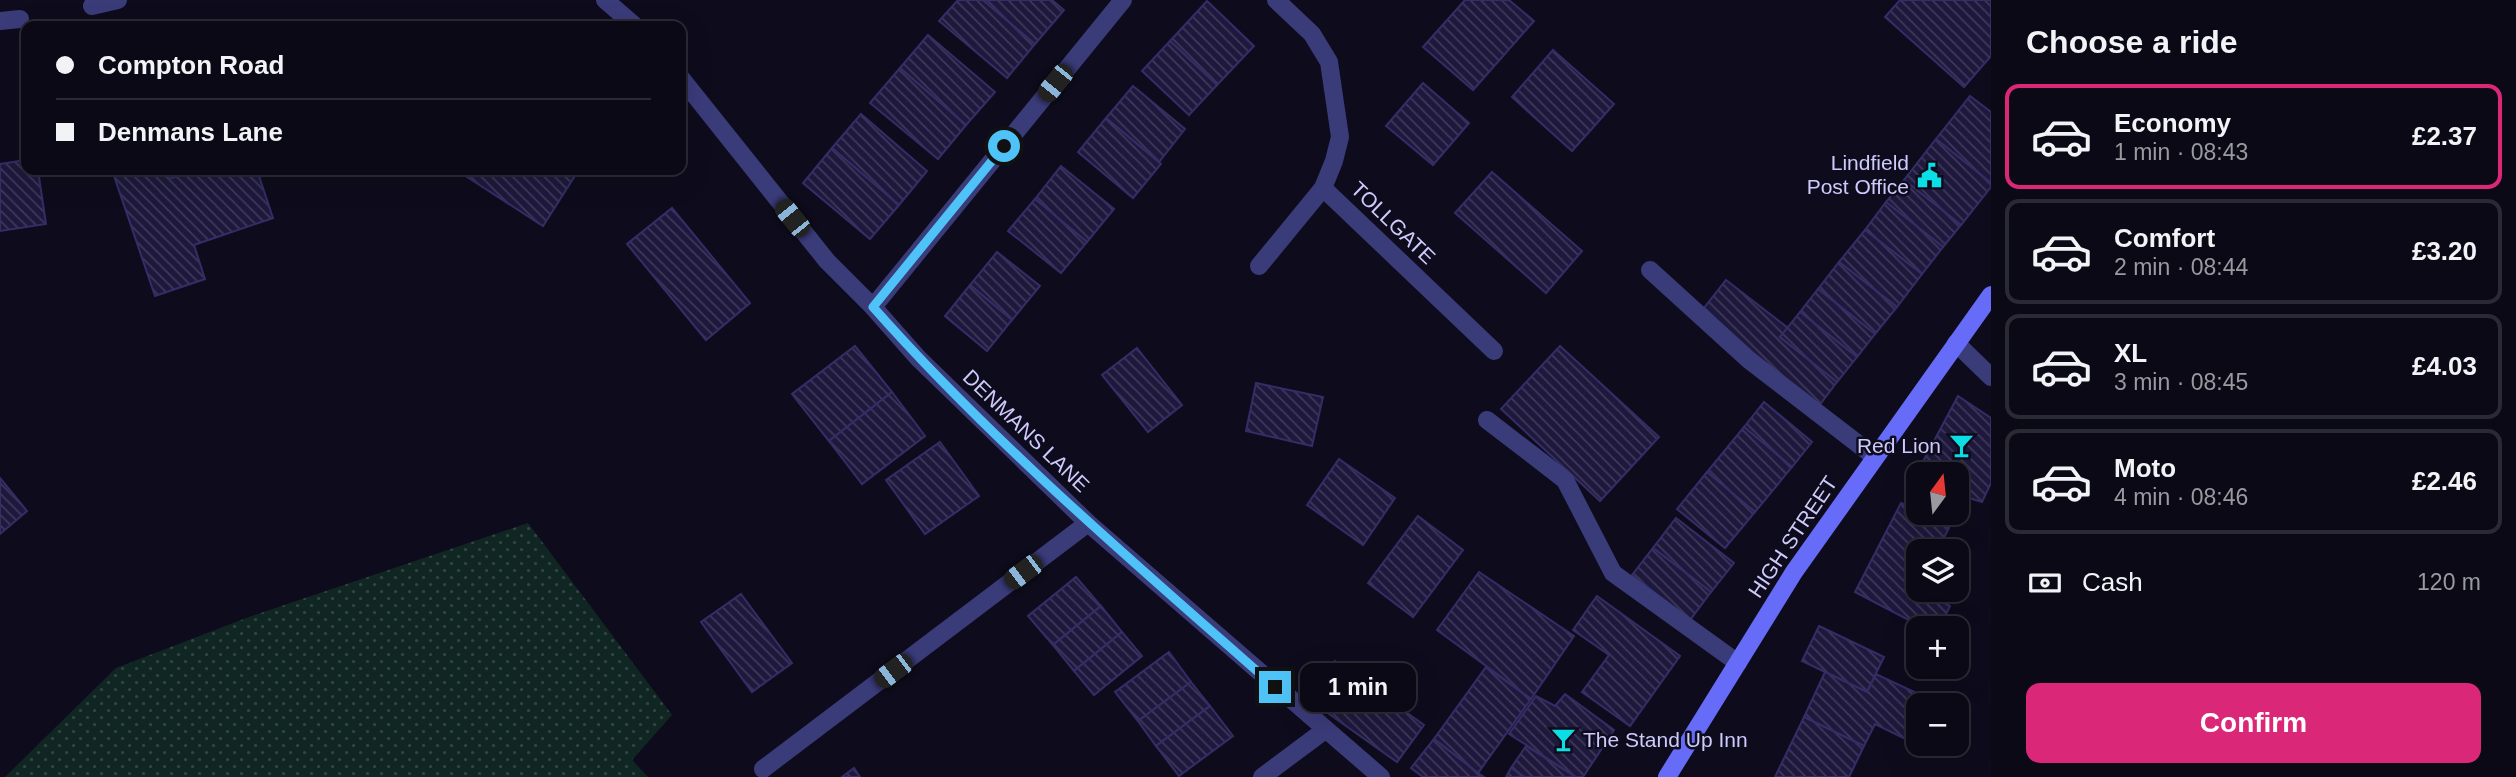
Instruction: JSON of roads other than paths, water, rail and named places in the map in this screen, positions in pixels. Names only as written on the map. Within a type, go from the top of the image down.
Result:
[{"type":"main road","name":"HIGH STREET","points":[[1667,777],[1794,572],[1991,295]]},
{"type":"street","points":[[92,6],[118,0]]},
{"type":"street","points":[[605,0],[629,21]]},
{"type":"street","points":[[873,307],[1123,0]]},
{"type":"street","name":"TOLLGATE","points":[[1276,0],[1312,34],[1329,62],[1340,137],[1323,188],[1494,351]]},
{"type":"street","points":[[0,21],[20,19]]},
{"type":"street","name":"DENMANS LANE","points":[[686,84],[827,261],[918,358],[1088,523],[1381,777]]},
{"type":"street","points":[[1259,266],[1323,188]]},
{"type":"street","points":[[1650,270],[1749,360],[1875,457]]},
{"type":"street","points":[[1955,343],[1991,377]]},
{"type":"street","points":[[1487,420],[1564,480],[1613,573],[1738,663]]},
{"type":"street","points":[[763,769],[1088,523]]},
{"type":"street","points":[[1262,777],[1325,730]]},
{"type":"place","name":"Lindfield Post Office","points":[[1929,175]]},
{"type":"place","name":"Red Lion","points":[[1961,446]]},
{"type":"place","name":"The Stand Up Inn","points":[[1563,740]]}]
